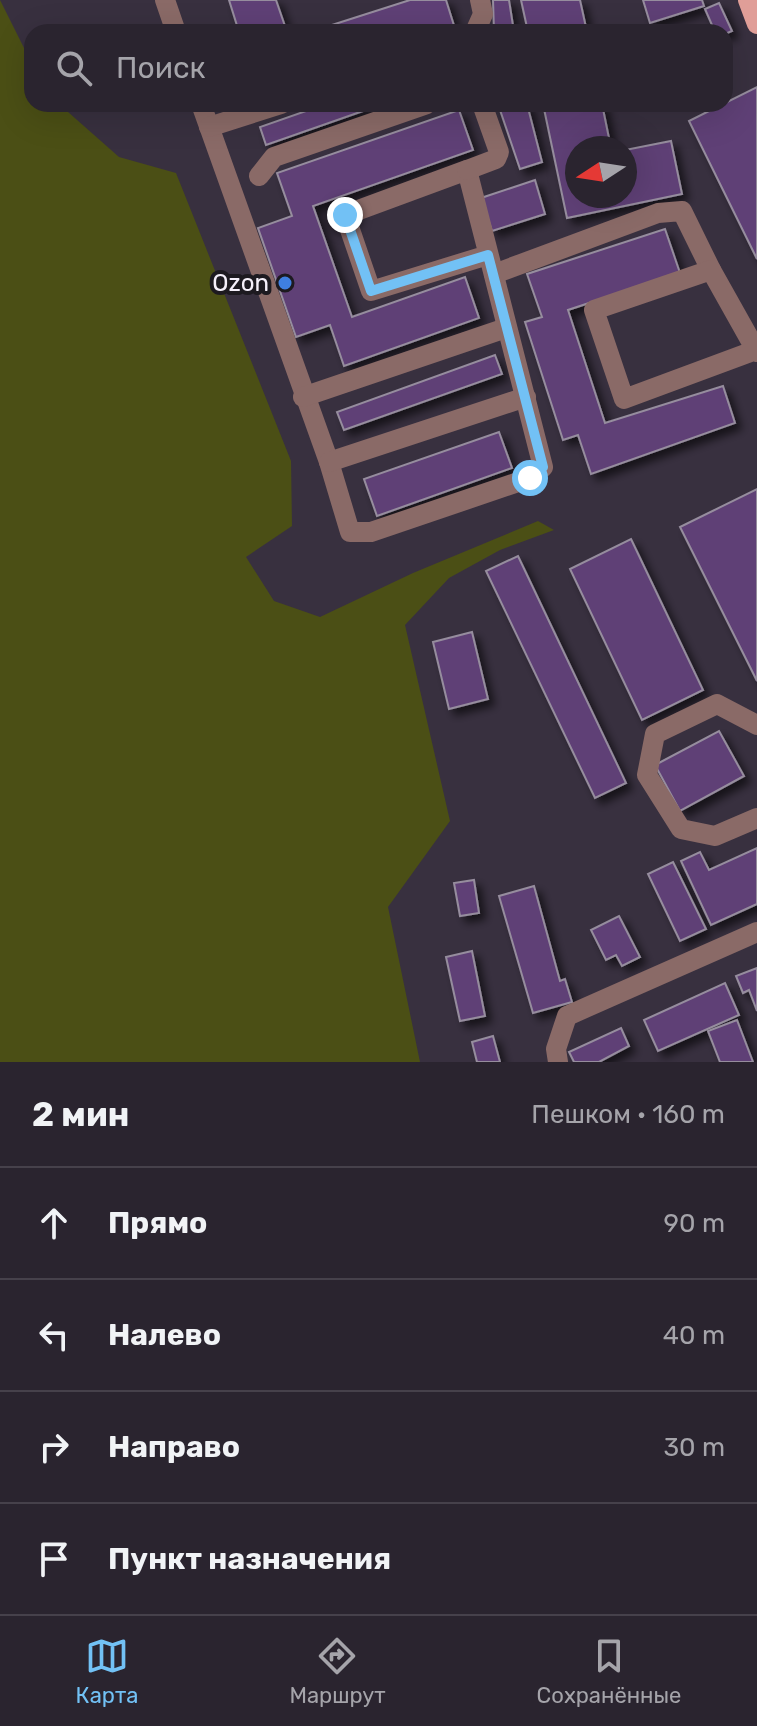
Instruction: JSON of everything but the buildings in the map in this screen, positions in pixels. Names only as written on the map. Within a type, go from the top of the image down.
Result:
[{"type":"main road","points":[[748,0],[757,24]]},
{"type":"street","points":[[165,0],[173,24]]},
{"type":"street","points":[[479,24],[483,14],[480,0]]},
{"type":"street","points":[[204,112],[303,397],[329,462],[350,532],[371,532],[530,478],[543,467],[467,170]]},
{"type":"street","points":[[209,127],[256,112]]},
{"type":"street","points":[[259,176],[274,157],[404,112]]},
{"type":"street","points":[[485,112],[499,152],[496,159],[345,215],[371,291],[491,264],[658,213],[682,211],[756,351],[624,399],[594,310],[711,270]]},
{"type":"street","points":[[303,397],[506,328]]},
{"type":"street","points":[[329,462],[526,397]]},
{"type":"street","points":[[757,725],[717,704],[655,734],[647,775],[681,829],[715,836],[757,818]]},
{"type":"street","points":[[558,1062],[556,1049],[567,1016],[757,932]]},
{"type":"green space","points":[[0,0],[24,48],[24,112],[68,112],[119,157],[176,173],[291,461],[292,526],[246,557],[274,601],[320,617],[413,573],[538,521],[554,530],[500,550],[449,578],[405,625],[450,821],[388,907],[420,1062],[0,1062]]},
{"type":"place","name":"Ozon","points":[[285,283]]},
{"type":"route","points":[[345,215],[371,291],[488,255],[543,467],[530,478]]}]
